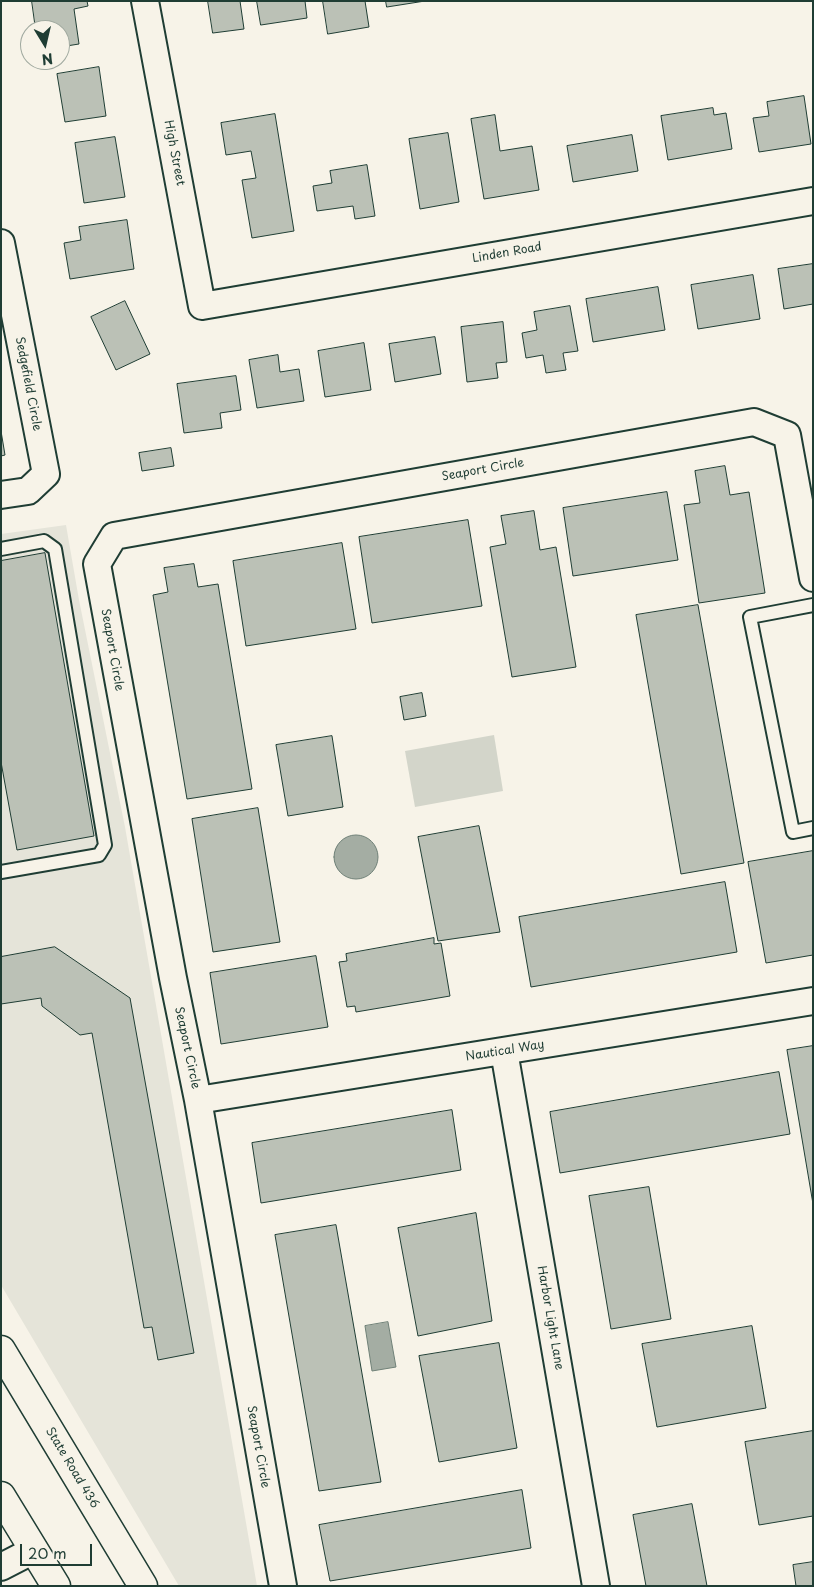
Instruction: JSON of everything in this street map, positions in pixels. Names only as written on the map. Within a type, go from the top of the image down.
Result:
[{"type":"main road","name":"State Road 436","points":[[1,1350],[143,1586]]},
{"type":"main road","points":[[3,1504],[56,1586]]},
{"type":"street","name":"High Street","points":[[145,1],[202,306]]},
{"type":"street","name":"Linden Road","points":[[202,306],[813,201]]},
{"type":"street","name":"Sedgefield Circle","points":[[1,243],[46,474],[28,491],[1,495]]},
{"type":"street","name":"Seaport Circle","points":[[282,1586],[198,1100],[171,968],[96,564],[114,536],[754,422],[787,435],[813,578]]},
{"type":"street","name":"Nautical Way","points":[[198,1100],[813,1002]]},
{"type":"street","name":"Harbor Light Lane","points":[[504,1051],[596,1586]]},
{"type":"street","points":[[1,1567],[34,1550]]},
{"type":"lane","points":[[1,549],[44,541],[55,549],[105,845],[99,855],[1,872]]},
{"type":"lane","points":[[813,605],[750,618],[793,832],[813,828]]},
{"type":"shaded area","points":[[66,525],[79,600],[125,827],[257,1586],[179,1586],[1,1285],[1,534]]},
{"type":"shaded area","points":[[494,735],[503,791],[415,807],[405,751]]},
{"type":"shaded area","points":[[360,835],[372,841],[377,848],[377,866],[372,873],[365,878],[352,879],[344,876],[337,869],[334,853],[337,845],[344,838]]},
{"type":"shaded area","points":[[388,1322],[396,1367],[372,1371],[365,1326]]},
{"type":"building","points":[[32,1],[87,1],[88,6],[74,9],[79,44],[70,45],[70,20],[35,20]]},
{"type":"building","points":[[208,1],[240,1],[244,29],[213,33]]},
{"type":"building","points":[[257,1],[305,1],[307,18],[261,25]]},
{"type":"building","points":[[323,1],[365,1],[369,27],[328,34]]},
{"type":"building","points":[[386,1],[425,1],[387,7]]},
{"type":"building","points":[[99,67],[106,116],[65,122],[57,74]]},
{"type":"building","points":[[804,96],[811,144],[759,152],[753,118],[769,116],[767,102]]},
{"type":"building","points":[[713,108],[714,115],[726,113],[732,149],[668,160],[661,116]]},
{"type":"building","points":[[275,114],[294,231],[252,238],[242,180],[256,178],[251,151],[226,155],[221,123]]},
{"type":"building","points":[[495,115],[500,151],[532,146],[539,190],[484,199],[471,119]]},
{"type":"building","points":[[448,133],[459,202],[420,209],[409,139]]},
{"type":"building","points":[[632,135],[638,171],[573,182],[567,146]]},
{"type":"building","points":[[115,137],[125,197],[84,203],[75,143]]},
{"type":"building","points":[[367,165],[375,216],[355,219],[353,206],[317,211],[313,186],[332,183],[330,171]]},
{"type":"building","points":[[127,220],[134,269],[70,279],[64,243],[81,240],[79,227]]},
{"type":"building","points":[[813,264],[813,304],[784,309],[778,269]]},
{"type":"building","points":[[753,275],[760,319],[698,329],[691,285]]},
{"type":"building","points":[[658,287],[665,330],[593,342],[586,299]]},
{"type":"building","points":[[125,301],[150,354],[116,370],[91,317]]},
{"type":"building","points":[[570,306],[578,351],[563,353],[566,370],[546,373],[543,355],[526,358],[522,333],[537,330],[534,312]]},
{"type":"building","points":[[503,322],[507,362],[496,363],[498,378],[467,382],[461,327]]},
{"type":"building","points":[[435,337],[441,374],[395,382],[389,344]]},
{"type":"building","points":[[364,343],[371,390],[325,397],[318,351]]},
{"type":"building","points":[[278,355],[280,372],[299,369],[304,401],[257,408],[249,360]]},
{"type":"building","points":[[236,376],[241,410],[220,413],[222,428],[184,433],[177,384]]},
{"type":"building","points":[[1,431],[5,455],[1,456]]},
{"type":"building","points":[[171,448],[174,466],[142,471],[139,453]]},
{"type":"building","points":[[725,466],[730,495],[749,492],[765,593],[699,603],[684,505],[700,503],[695,471]]},
{"type":"building","points":[[667,492],[678,560],[573,576],[563,508]]},
{"type":"building","points":[[534,511],[540,550],[556,547],[576,667],[512,677],[490,547],[506,544],[501,516]]},
{"type":"building","points":[[468,520],[482,606],[372,623],[359,537]]},
{"type":"building","points":[[342,543],[356,629],[246,646],[233,561]]},
{"type":"building","points":[[45,553],[94,836],[17,850],[1,762],[1,561]]},
{"type":"building","points":[[194,564],[198,587],[218,584],[252,789],[187,799],[153,595],[168,592],[164,568]]},
{"type":"building","points":[[698,605],[744,863],[681,874],[636,615]]},
{"type":"building","points":[[422,693],[426,716],[404,720],[400,697]]},
{"type":"building","points":[[332,736],[343,807],[288,816],[276,745]]},
{"type":"building","points":[[258,808],[280,942],[213,952],[192,819]]},
{"type":"building","points":[[479,826],[500,932],[438,941],[418,837]]},
{"type":"building","points":[[813,851],[813,955],[766,963],[748,862]]},
{"type":"building","points":[[725,882],[737,952],[531,987],[519,917]]},
{"type":"building","points":[[434,938],[434,944],[441,943],[450,996],[356,1012],[355,1006],[347,1007],[339,962],[347,961],[346,954]]},
{"type":"building","points":[[55,947],[130,998],[194,1353],[158,1360],[152,1327],[144,1328],[92,1033],[80,1035],[42,1006],[41,998],[1,1004],[1,957]]},
{"type":"building","points":[[316,956],[328,1027],[221,1044],[210,973]]},
{"type":"building","points":[[813,1046],[813,1204],[787,1050]]},
{"type":"building","points":[[779,1072],[790,1134],[560,1173],[550,1112]]},
{"type":"building","points":[[452,1110],[461,1170],[261,1203],[252,1143]]},
{"type":"building","points":[[649,1187],[671,1319],[611,1329],[589,1196]]},
{"type":"building","points":[[476,1213],[492,1321],[418,1336],[398,1228]]},
{"type":"building","points":[[336,1225],[381,1482],[319,1491],[275,1235]]},
{"type":"building","points":[[752,1326],[766,1408],[657,1427],[642,1344]]},
{"type":"building","points":[[499,1343],[517,1448],[439,1462],[419,1356]]},
{"type":"building","points":[[813,1431],[813,1516],[759,1525],[745,1442]]},
{"type":"building","points":[[522,1490],[531,1548],[330,1581],[319,1525]]},
{"type":"building","points":[[692,1504],[707,1586],[646,1586],[633,1515]]},
{"type":"building","points":[[813,1562],[813,1586],[796,1586],[793,1565]]}]
